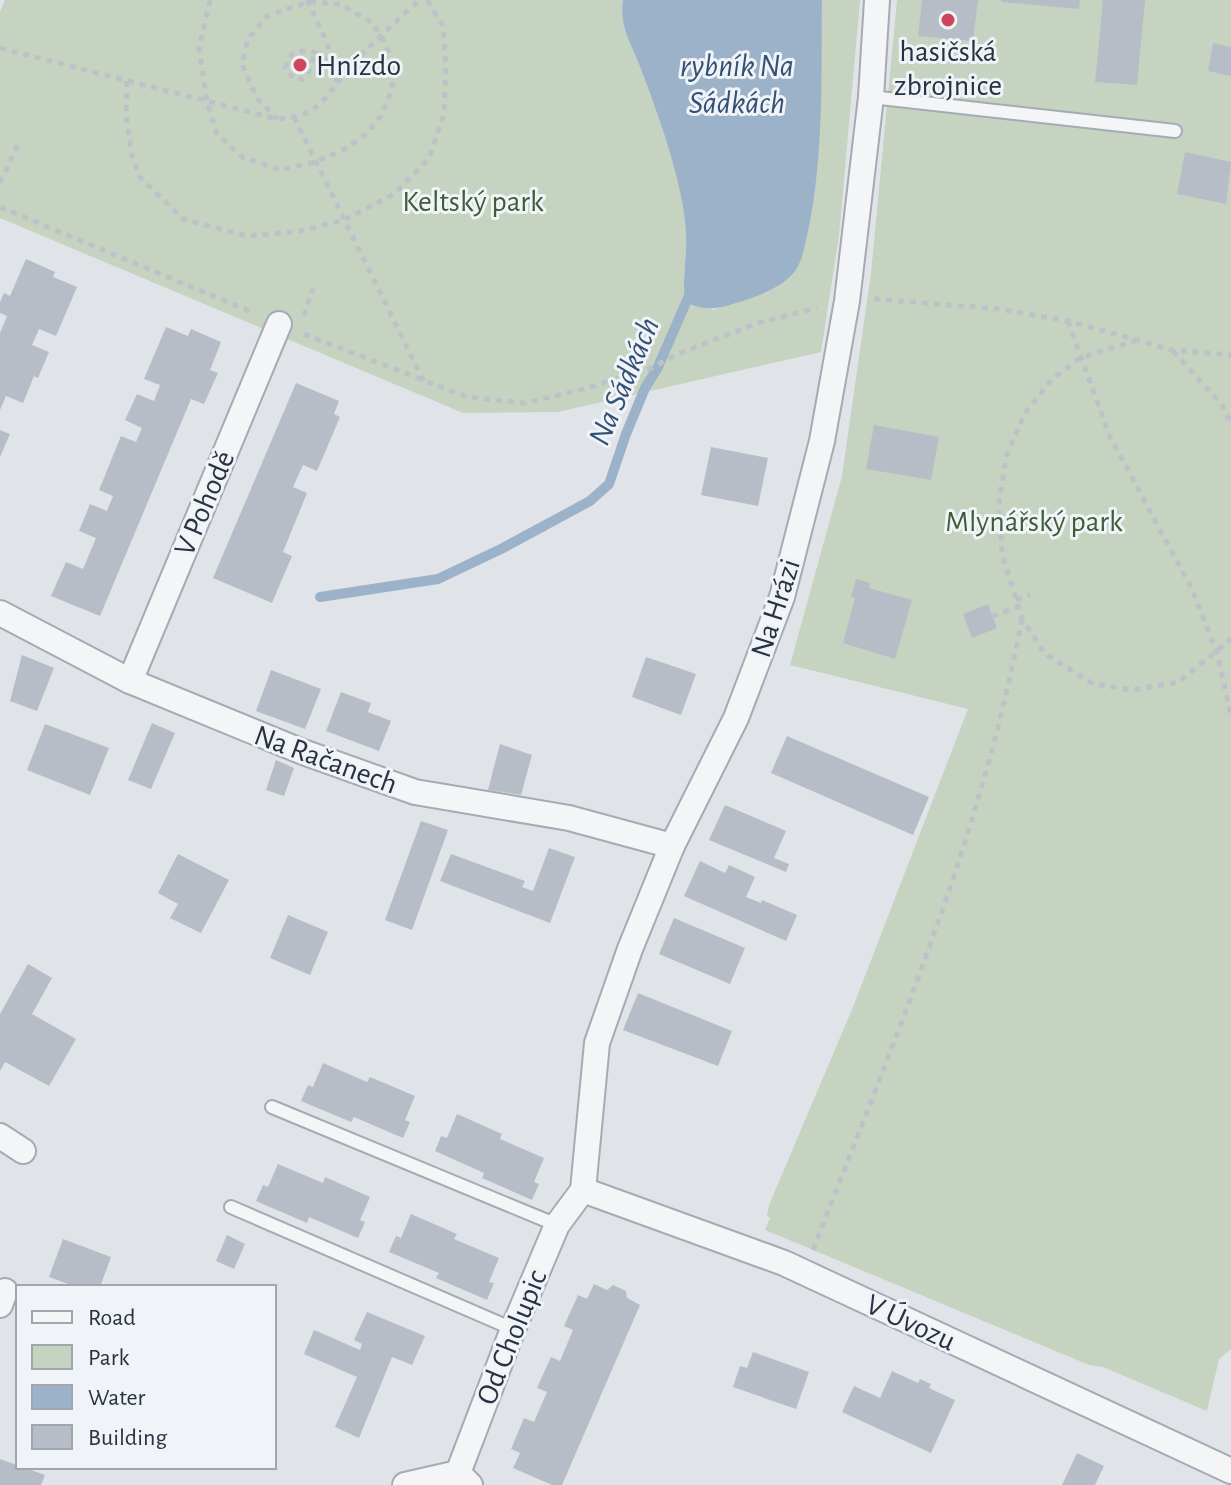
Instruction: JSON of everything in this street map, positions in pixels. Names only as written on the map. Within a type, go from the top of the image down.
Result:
[{"type":"street","name":"Na Hrázi","points":[[583,1190],[597,1043],[630,949],[672,846],[736,718],[782,597],[822,441],[847,301],[871,97],[877,0]]},
{"type":"street","name":"V Pohodě","points":[[130,681],[279,324]]},
{"type":"street","name":"Na Račanech","points":[[0,613],[130,681],[303,752],[415,792],[569,818],[672,846]]},
{"type":"street","points":[[0,1136],[23,1151]]},
{"type":"street","name":"V Úvozu","points":[[583,1190],[804,1272],[1229,1476]]},
{"type":"street","name":"Od Cholupic","points":[[464,1479],[513,1329],[557,1225],[583,1190]]},
{"type":"street","points":[[405,1485],[464,1479]]},
{"type":"lane","points":[[871,97],[1175,131]]},
{"type":"lane","points":[[272,1107],[557,1225]]},
{"type":"lane","points":[[231,1207],[513,1329]]},
{"type":"path","points":[[210,0],[199,48],[207,102],[217,134],[242,157],[281,170],[315,162],[345,149],[365,135],[381,116],[392,90],[394,62],[381,36],[371,22],[340,4],[307,1],[267,16],[248,39],[242,64],[257,98],[277,119]]},
{"type":"path","points":[[0,48],[277,119],[294,117],[317,108],[381,36],[419,0]]},
{"type":"path","points":[[127,81],[126,115],[132,156],[140,177],[183,219],[247,236],[296,232],[344,220],[394,194],[429,158],[444,114],[446,67],[443,26],[427,0]]},
{"type":"path","points":[[307,1],[327,42],[337,83]]},
{"type":"path","points":[[315,52],[308,74],[303,79],[294,79],[285,68],[292,54],[301,50],[315,52],[333,66]]},
{"type":"path","points":[[294,117],[425,382]]},
{"type":"path","points":[[0,183],[19,142]]},
{"type":"path","points":[[0,207],[279,324],[467,397],[525,403],[584,389],[651,368],[680,353],[758,323],[830,304]]},
{"type":"path","points":[[863,299],[1000,309],[1068,321],[1172,350],[1231,355]]},
{"type":"path","points":[[1068,321],[1110,437],[1192,589],[1217,653],[1231,716]]},
{"type":"path","points":[[1137,340],[1080,358],[1052,379],[1025,413],[1006,457],[999,502],[1002,554],[1018,607],[1044,653],[1093,684],[1132,690],[1179,682],[1231,639]]},
{"type":"path","points":[[1172,350],[1222,405],[1231,423]]},
{"type":"path","points":[[1016,600],[1030,595]]},
{"type":"path","points":[[992,616],[1018,607]]},
{"type":"path","points":[[804,1272],[914,988],[970,824],[1009,685],[1022,618]]},
{"type":"green space","name":"Keltský park","points":[[5,0],[623,0],[626,32],[661,126],[680,192],[686,234],[685,302],[713,310],[779,286],[795,270],[804,250],[817,172],[822,0],[860,0],[839,236],[821,352],[558,412],[463,413],[0,218],[0,12]]},
{"type":"green space","name":"Mlynářský park","points":[[897,0],[1231,0],[1231,1349],[1219,1359],[1207,1411],[765,1230],[770,1218],[767,1216],[769,1205],[853,1007],[968,709],[790,665],[842,476],[871,273]]},
{"type":"water","name":"rybník Na Sádkách","points":[[623,0],[822,0],[821,116],[813,203],[798,267],[790,277],[771,290],[714,308],[685,302],[686,234],[680,193],[661,125],[626,33]]},
{"type":"building","name":"hasičská zbrojnice","points":[[922,0],[978,0],[973,41],[918,36]]},
{"type":"building","name":"hasičská zbrojnice","points":[[1001,0],[1080,0],[1079,9]]},
{"type":"building","points":[[1103,0],[1145,0],[1137,85],[1095,82]]},
{"type":"building","points":[[1213,43],[1231,47],[1231,76],[1208,71]]},
{"type":"building","points":[[1185,152],[1231,162],[1226,204],[1177,194]]},
{"type":"building","points":[[26,259],[55,272],[53,277],[77,287],[56,336],[39,329],[32,345],[49,352],[38,378],[34,376],[23,403],[6,396],[0,410],[0,333],[7,316],[0,313],[0,302],[4,293],[10,296]]},
{"type":"building","points":[[166,327],[188,336],[191,329],[221,342],[210,370],[218,373],[204,404],[191,399],[100,616],[51,596],[66,562],[83,569],[96,538],[79,531],[90,504],[107,511],[113,496],[99,490],[121,436],[136,442],[142,428],[125,420],[137,394],[154,401],[160,385],[144,379]]},
{"type":"building","points":[[296,383],[339,401],[334,414],[340,417],[317,471],[303,465],[293,487],[307,493],[283,552],[292,556],[272,603],[213,578]]},
{"type":"building","points":[[874,425],[939,437],[931,480],[866,469]]},
{"type":"building","points":[[0,430],[10,434],[0,457]]},
{"type":"building","points":[[711,447],[768,458],[758,506],[701,495]]},
{"type":"building","points":[[856,579],[870,583],[869,588],[912,600],[895,659],[843,643],[855,598],[851,597]]},
{"type":"building","points":[[988,604],[997,628],[972,638],[963,614]]},
{"type":"building","points":[[22,655],[54,668],[37,711],[10,701]]},
{"type":"building","points":[[646,657],[696,674],[681,715],[632,697]]},
{"type":"building","points":[[271,670],[321,689],[305,729],[256,711]]},
{"type":"building","points":[[341,692],[371,703],[368,712],[391,721],[379,751],[326,731]]},
{"type":"building","points":[[152,723],[175,733],[151,789],[128,780]]},
{"type":"building","points":[[45,724],[109,748],[90,795],[27,770]]},
{"type":"building","points":[[787,736],[929,797],[913,835],[771,773]]},
{"type":"building","points":[[500,744],[532,755],[521,795],[488,790]]},
{"type":"building","points":[[276,760],[294,768],[284,796],[266,790]]},
{"type":"building","points":[[725,805],[786,831],[774,858],[789,864],[786,872],[709,840]]},
{"type":"building","points":[[421,821],[448,830],[412,930],[385,920]]},
{"type":"building","points":[[549,848],[575,857],[550,923],[440,881],[451,854],[525,881],[522,887],[533,891]]},
{"type":"building","points":[[178,854],[229,880],[201,933],[170,918],[178,904],[158,893]]},
{"type":"building","points":[[700,861],[725,873],[729,865],[755,877],[746,897],[761,903],[762,900],[797,915],[786,941],[684,896]]},
{"type":"building","points":[[288,915],[328,932],[310,975],[270,958]]},
{"type":"building","points":[[674,918],[745,948],[730,984],[659,954]]},
{"type":"building","points":[[28,964],[52,978],[32,1014],[76,1039],[49,1086],[5,1062],[0,1071],[0,1014]]},
{"type":"building","points":[[638,993],[732,1031],[718,1066],[623,1030]]},
{"type":"building","points":[[323,1063],[367,1082],[370,1077],[415,1096],[405,1120],[410,1122],[403,1138],[354,1117],[351,1122],[301,1101],[308,1085],[313,1087]]},
{"type":"building","points":[[457,1114],[502,1134],[500,1139],[544,1158],[534,1182],[539,1184],[532,1200],[482,1178],[484,1173],[435,1151],[441,1136],[447,1138]]},
{"type":"building","points":[[278,1164],[323,1183],[325,1177],[370,1197],[360,1220],[365,1222],[358,1238],[309,1217],[307,1223],[256,1201],[263,1185],[268,1187]]},
{"type":"building","points":[[411,1214],[457,1234],[454,1239],[499,1258],[489,1282],[494,1283],[487,1300],[436,1278],[439,1273],[389,1252],[396,1236],[401,1238]]},
{"type":"building","points":[[227,1235],[245,1244],[234,1269],[216,1261]]},
{"type":"building","points":[[63,1239],[111,1257],[101,1285],[71,1285],[49,1277]]},
{"type":"building","points":[[594,1284],[607,1290],[613,1285],[626,1291],[627,1298],[640,1305],[562,1485],[552,1485],[513,1468],[520,1453],[511,1449],[524,1418],[534,1422],[547,1392],[537,1388],[551,1357],[560,1361],[573,1330],[564,1326],[578,1295],[587,1299]]},
{"type":"building","points":[[367,1312],[425,1336],[412,1365],[392,1357],[359,1438],[335,1427],[357,1377],[304,1354],[314,1330],[360,1350],[362,1344],[354,1340]]},
{"type":"building","points":[[753,1352],[809,1372],[796,1409],[733,1387],[740,1366],[747,1368]]},
{"type":"building","points":[[892,1371],[918,1383],[920,1379],[931,1384],[929,1388],[955,1400],[931,1453],[842,1412],[854,1386],[880,1398]]},
{"type":"building","points":[[1077,1453],[1104,1466],[1095,1485],[1062,1485]]},
{"type":"building","points":[[0,1459],[16,1465],[16,1469],[28,1469],[45,1475],[41,1485],[0,1485]]},
{"type":"waterway","name":"Na Sádkách","points":[[320,597],[438,579],[590,501],[609,484],[645,388],[657,369],[691,291]]},
{"type":"place","name":"hasičská zbrojnice","points":[[948,20]]},
{"type":"place","name":"Hnízdo","points":[[300,65]]}]
